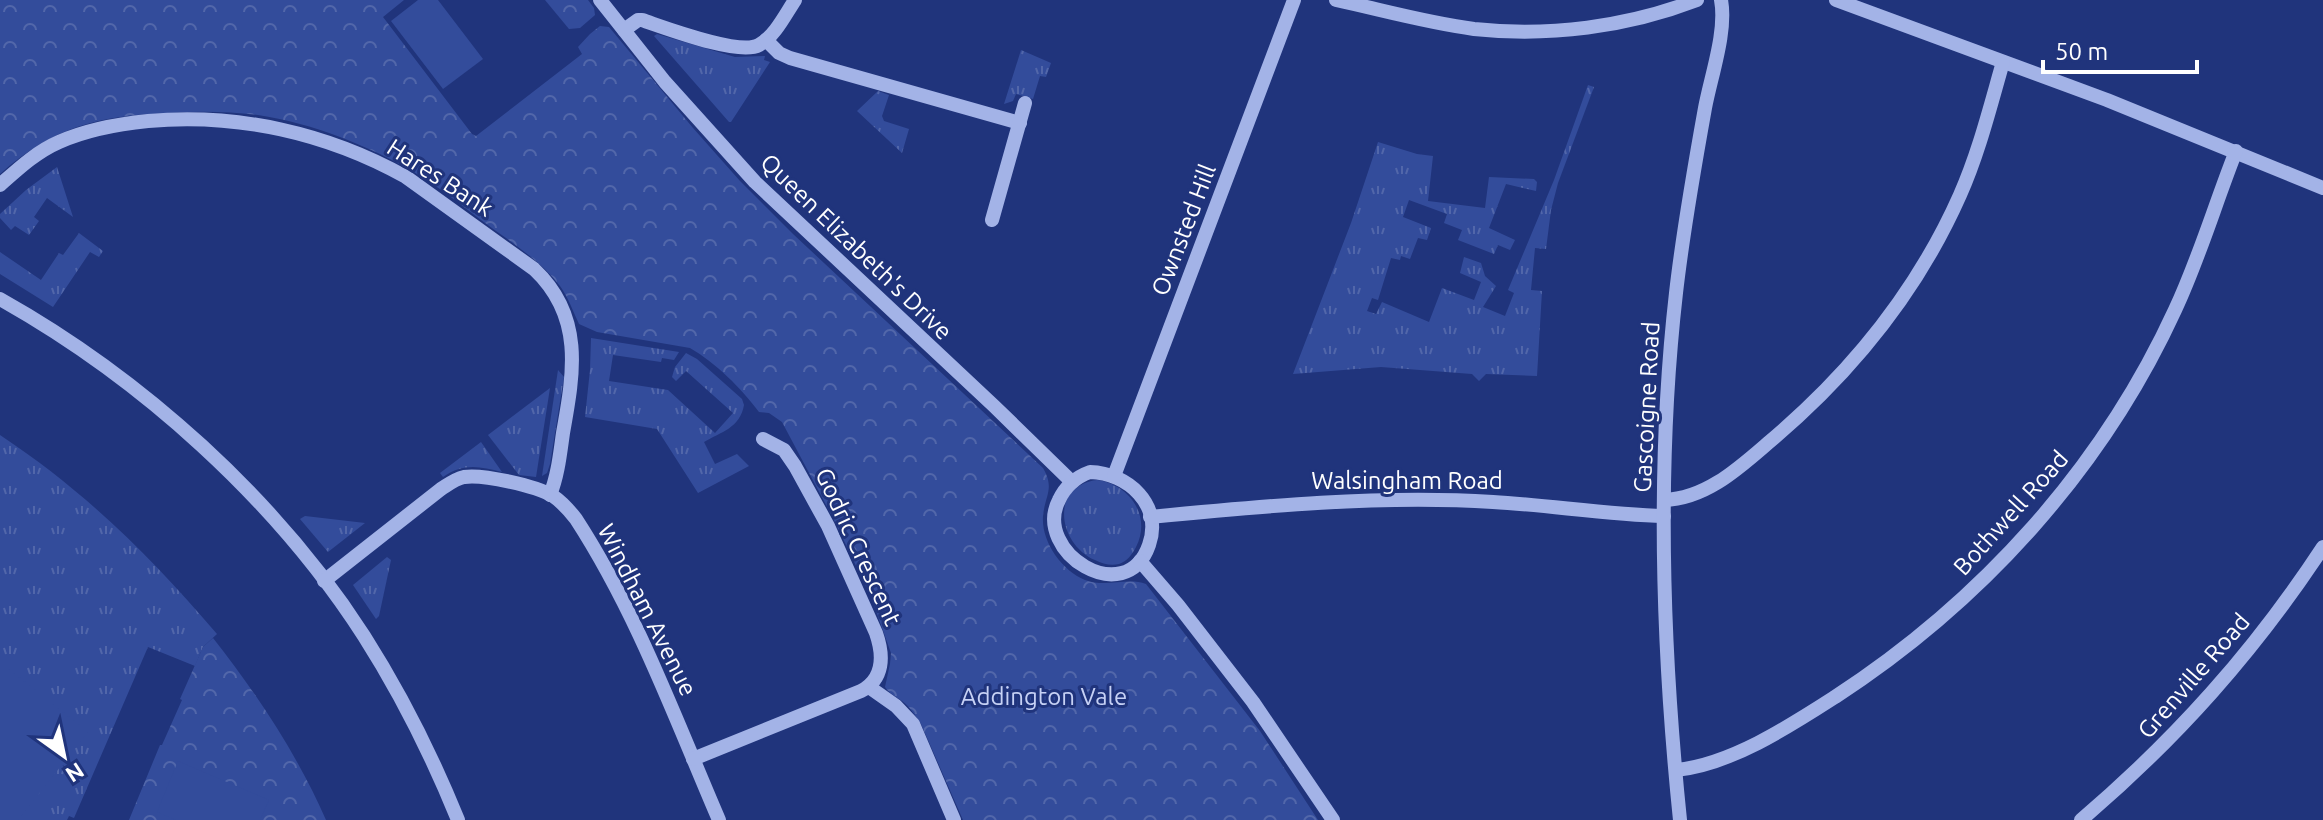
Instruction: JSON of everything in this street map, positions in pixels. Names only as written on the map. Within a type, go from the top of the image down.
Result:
[{"type":"street","name":"Queen Elizabeth's Drive","points":[[600,0],[665,82],[771,199],[1072,482]]},
{"type":"street","points":[[624,30],[642,20],[734,48],[751,48],[766,40],[795,0]]},
{"type":"street","name":"Ownsted Hill","points":[[1114,476],[1294,0]]},
{"type":"street","points":[[1336,0],[1445,24],[1533,31],[1618,23],[1658,14],[1697,0]]},
{"type":"street","name":"Gascoigne Road","points":[[1680,820],[1668,649],[1664,508],[1668,381],[1689,195],[1718,45],[1721,0]]},
{"type":"street","points":[[1836,0],[2236,151],[2323,188]]},
{"type":"street","points":[[766,40],[779,53],[790,58],[1020,123]]},
{"type":"street","name":"Walsingham Road","points":[[1150,517],[1275,505],[1401,500],[1664,508],[1700,493],[1757,453],[1823,394],[1883,324],[1927,259],[1960,194],[1982,136],[2003,62]]},
{"type":"street","points":[[992,220],[1025,103]]},
{"type":"street","name":"Hares Bank","points":[[0,185],[31,158],[67,139],[118,125],[172,120],[235,121],[308,135],[406,177],[534,269],[544,278],[560,303],[571,334],[572,358],[566,415],[550,495]]},
{"type":"street","name":"Bothwell Road","points":[[1676,770],[1729,756],[1850,687],[1950,610],[2028,533],[2089,457],[2152,356],[2198,258],[2236,151]]},
{"type":"street","points":[[0,299],[71,343],[164,413],[252,497],[324,581],[362,633],[422,740],[458,820]]},
{"type":"street","name":"Godric Crescent","points":[[763,439],[784,450],[795,466],[828,526],[863,603],[882,654],[879,673],[869,687]]},
{"type":"street","points":[[1090,472],[1114,476],[1135,488],[1147,506],[1151,541],[1140,561],[1124,573],[1105,575],[1085,568],[1069,554],[1056,532],[1054,515],[1059,499],[1072,482],[1090,472]]},
{"type":"street","name":"Windham Avenue","points":[[324,581],[457,480],[479,477],[515,483],[550,495],[576,519],[630,615],[719,820]]},
{"type":"street","name":"Grenville Road","points":[[2081,820],[2157,752],[2211,695],[2267,627],[2323,547]]},
{"type":"street","points":[[1140,561],[1253,702],[1333,820]]},
{"type":"street","points":[[693,759],[869,687],[896,706],[913,724],[954,820]]},
{"type":"green space","name":"Addington Vale","points":[[0,0],[404,0],[383,17],[476,136],[582,54],[578,47],[590,34],[600,26],[609,27],[740,181],[1043,468],[1049,487],[1043,526],[1054,554],[1068,569],[1085,580],[1146,584],[1260,731],[1318,820],[963,820],[921,724],[908,706],[885,687],[891,653],[871,597],[782,422],[769,413],[759,412],[728,377],[690,348],[597,332],[579,324],[560,286],[543,267],[512,243],[417,174],[380,154],[320,130],[258,115],[235,113],[190,112],[119,117],[58,135],[0,174]]},
{"type":"green space","points":[[418,0],[438,0],[483,59],[443,89],[391,21]]},
{"type":"green space","points":[[545,0],[588,0],[595,15],[580,28],[569,29]]},
{"type":"green space","points":[[657,34],[735,57],[765,56],[764,60],[770,62],[729,122],[654,36]]},
{"type":"green space","points":[[1021,50],[1051,63],[1046,77],[1040,76],[1033,99],[1016,94],[1013,101],[1004,104]]},
{"type":"green space","points":[[1588,85],[1594,87],[1558,183],[1546,249],[1535,248],[1531,290],[1542,291],[1537,376],[1486,374],[1479,381],[1472,374],[1381,367],[1293,374],[1351,223],[1378,142],[1433,156],[1428,201],[1485,208],[1489,177],[1534,179],[1537,182],[1536,191],[1506,184],[1489,228],[1515,240],[1510,250],[1498,245],[1494,254],[1458,240],[1462,230],[1444,223],[1447,214],[1409,200],[1403,217],[1431,228],[1427,240],[1418,238],[1410,259],[1401,256],[1400,260],[1391,258],[1378,300],[1372,298],[1367,311],[1376,314],[1382,302],[1429,322],[1442,288],[1474,300],[1481,282],[1460,273],[1464,257],[1481,263],[1485,276],[1496,286],[1483,307],[1505,316],[1514,293],[1508,290],[1554,180]]},
{"type":"green space","points":[[878,91],[889,95],[882,116],[884,121],[909,129],[902,153],[857,111]]},
{"type":"green space","points":[[57,167],[73,217],[47,198],[34,217],[39,221],[29,235],[15,226],[11,230],[0,214]]},
{"type":"green space","points":[[79,233],[103,251],[99,257],[90,252],[53,307],[0,274],[0,252],[41,280],[59,253],[63,255]]},
{"type":"green space","points":[[591,338],[679,352],[674,360],[662,358],[661,362],[613,355],[609,381],[668,390],[715,433],[733,413],[686,371],[676,381],[672,377],[675,367],[686,353],[697,359],[742,399],[744,405],[734,424],[704,442],[715,464],[737,454],[749,466],[698,493],[657,429],[585,417]]},
{"type":"green space","points":[[558,370],[564,377],[550,464],[547,473],[542,476]]},
{"type":"green space","points":[[550,388],[536,477],[519,475],[488,435]]},
{"type":"green space","points":[[0,435],[61,479],[116,527],[217,634],[203,647],[195,666],[148,647],[74,818],[69,816],[67,820],[0,820]]},
{"type":"green space","points":[[481,442],[502,472],[471,467],[457,469],[443,477],[440,473]]},
{"type":"green space","points":[[1097,480],[1109,483],[1128,495],[1139,513],[1141,524],[1136,547],[1119,564],[1101,563],[1082,552],[1067,529],[1064,516],[1071,493]]},
{"type":"green space","points":[[305,516],[365,523],[328,552],[300,519]]},
{"type":"green space","points":[[387,557],[391,560],[376,619],[353,585]]},
{"type":"green space","points":[[213,638],[275,725],[326,820],[129,820],[203,647]]},
{"type":"green space","points":[[0,662],[88,732],[18,820],[0,820]]},
{"type":"green space","points":[[178,761],[269,800],[260,820],[176,820],[157,812]]}]
